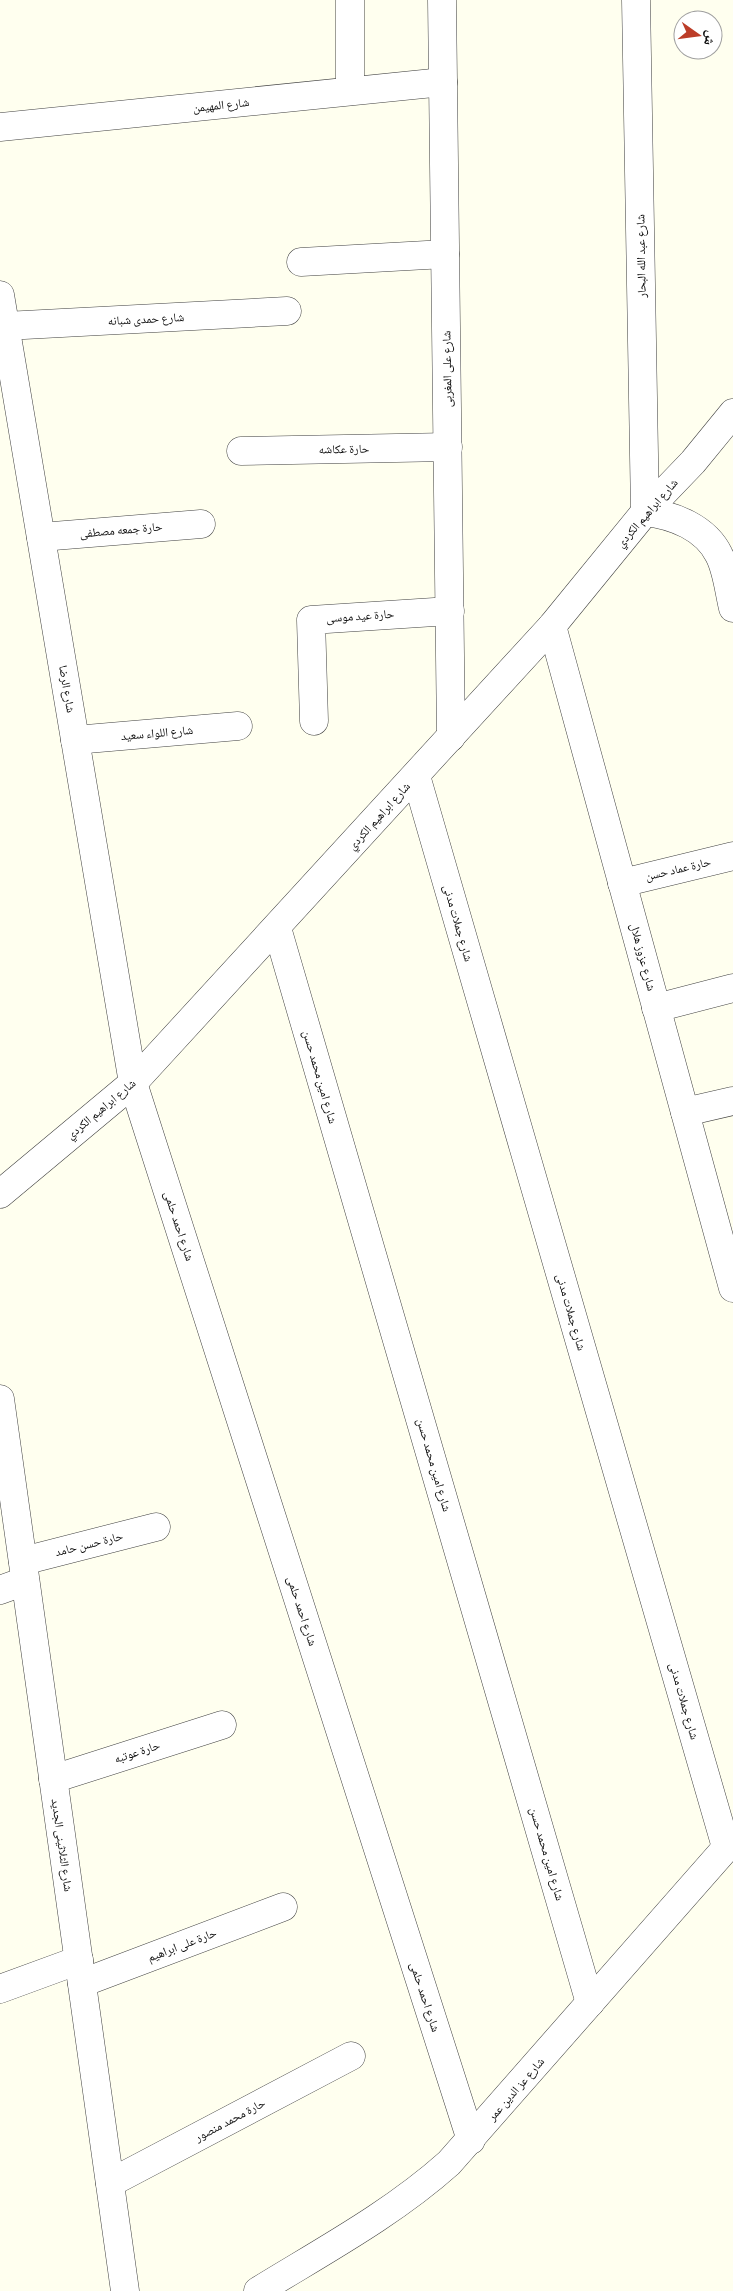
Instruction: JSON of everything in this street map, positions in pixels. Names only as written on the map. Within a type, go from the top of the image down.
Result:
[{"type":"street","points":[[350,0],[350,91]]},
{"type":"street","name":"شارع على المغربى","points":[[442,0],[451,737]]},
{"type":"street","name":"شارع عبد الله البحار","points":[[636,0],[646,512]]},
{"type":"street","name":"شارع المهيمن","points":[[0,128],[443,82]]},
{"type":"street","points":[[301,262],[445,254]]},
{"type":"street","name":"شارع الرضا","points":[[0,295],[133,1083]]},
{"type":"street","name":"شارع حمدى شبانه","points":[[5,326],[288,311]]},
{"type":"street","name":"شارع ابراهيم الكردي","points":[[0,1194],[133,1083],[552,626],[646,512],[693,462],[733,413]]},
{"type":"street","name":"حارة عكاشه","points":[[241,450],[448,446]]},
{"type":"street","points":[[646,512],[671,516],[683,522],[712,545],[720,556],[733,608]]},
{"type":"street","name":"حارة جمعه مصطفى","points":[[41,537],[201,524]]},
{"type":"street","name":"حارة عيد موسى","points":[[314,721],[309,623],[311,620],[450,610]]},
{"type":"street","name":"شارع عزوز هلال","points":[[552,626],[685,1112],[725,1225],[733,1288]]},
{"type":"street","name":"شارع اللواء سعيد","points":[[75,740],[238,726]]},
{"type":"street","name":"شارع جملات مدنى","points":[[416,776],[730,1844]]},
{"type":"street","name":"حارة عماد حسن","points":[[622,883],[733,856]]},
{"type":"street","name":"شارع امين محمد حسن","points":[[277,928],[590,2003]]},
{"type":"street","points":[[656,1008],[733,988]]},
{"type":"street","name":"شارع احمد حلمى","points":[[133,1083],[471,2140]]},
{"type":"street","points":[[685,1112],[733,1101]]},
{"type":"street","name":"شارع الثلاثينى الجديد","points":[[0,1399],[16,1577],[53,1779],[125,2291]]},
{"type":"street","name":"حارة حسن حامد","points":[[16,1577],[156,1527]]},
{"type":"street","name":"حارة عوتبه","points":[[53,1779],[222,1725]]},
{"type":"street","name":"شارع عز الدين عمر","points":[[258,2291],[399,2204],[431,2180],[471,2140],[730,1844]]},
{"type":"street","name":"حارة على ابراهيم","points":[[0,1989],[80,1971],[283,1907]]},
{"type":"street","name":"حارة محمد منصور","points":[[110,2183],[351,2056]]}]
